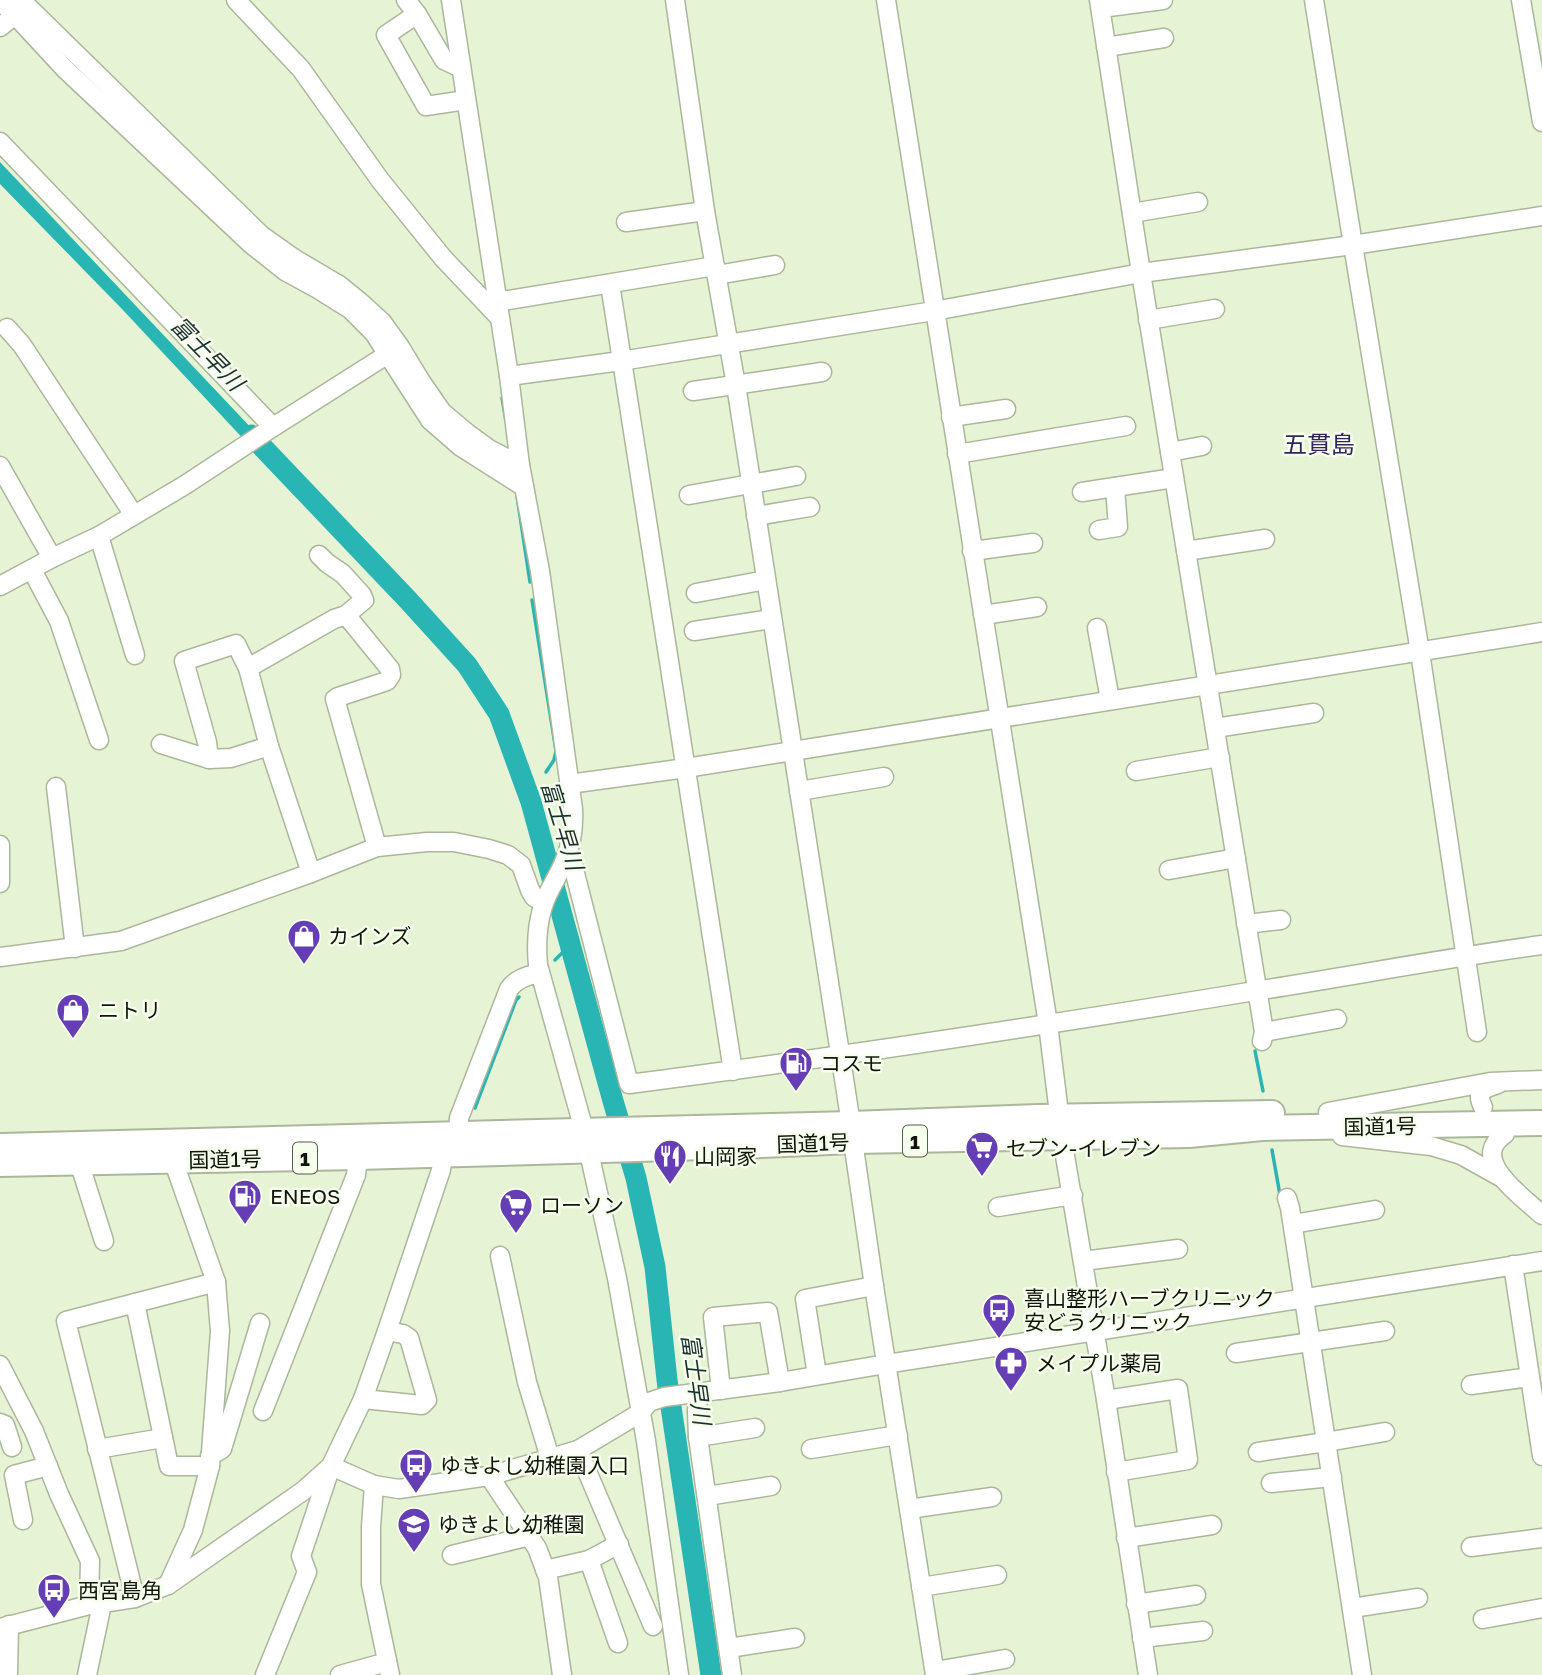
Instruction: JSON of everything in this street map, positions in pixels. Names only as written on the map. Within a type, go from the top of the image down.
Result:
[{"type":"highway","name":"国道1号","points":[[0,1164],[443,1154],[637,1138],[742,1146],[852,1132],[1061,1127],[1328,1112],[1542,1106]]},
{"type":"highway","name":"国道1号","points":[[1061,1127],[1189,1135],[1262,1128],[1542,1123]]},
{"type":"highway","name":"国道1号","points":[[0,1146],[458,1133],[597,1140]]},
{"type":"street","points":[[236,0],[301,69],[380,180],[443,258],[498,309]]},
{"type":"street","points":[[451,0],[509,376],[520,465],[540,571],[574,823],[566,856],[541,906],[536,944],[540,973],[597,1140],[617,1278],[647,1406],[678,1675]]},
{"type":"street","points":[[675,0],[705,211],[736,385],[935,1673],[1004,1659]]},
{"type":"street","points":[[886,0],[1148,1675]]},
{"type":"street","points":[[1163,0],[1100,4],[1263,1036],[1337,1019]]},
{"type":"street","points":[[1314,0],[1420,652],[1477,1032]]},
{"type":"street","points":[[1521,0],[1542,122]]},
{"type":"street","points":[[0,27],[13,5],[65,69],[251,244],[285,271],[350,309],[394,351],[420,380],[442,411],[489,449],[520,465]]},
{"type":"street","points":[[461,68],[444,60],[412,7],[386,35],[426,106],[466,100]]},
{"type":"street","points":[[1106,47],[1164,38]]},
{"type":"street","points":[[0,142],[271,428]]},
{"type":"street","points":[[1132,213],[1198,202]]},
{"type":"street","points":[[626,222],[705,211]]},
{"type":"street","points":[[509,376],[621,361],[934,311],[1141,273],[1353,245],[1542,216]]},
{"type":"street","points":[[498,309],[610,284],[775,265]]},
{"type":"street","points":[[610,284],[733,1071]]},
{"type":"street","points":[[1148,320],[1215,309]]},
{"type":"street","points":[[6,328],[22,345],[134,515]]},
{"type":"street","points":[[0,586],[99,536],[394,351]]},
{"type":"street","points":[[394,351],[430,420],[461,447],[524,487]]},
{"type":"street","points":[[693,391],[822,372]]},
{"type":"street","points":[[951,417],[1006,409]]},
{"type":"street","points":[[957,454],[1126,426]]},
{"type":"street","points":[[1170,452],[1202,446]]},
{"type":"street","points":[[0,466],[52,558]]},
{"type":"street","points":[[690,495],[796,476]]},
{"type":"street","points":[[1082,492],[1174,478]]},
{"type":"street","points":[[1099,530],[1118,527],[1115,487]]},
{"type":"street","points":[[756,516],[810,507]]},
{"type":"street","points":[[99,536],[135,655]]},
{"type":"street","points":[[1186,551],[1265,539]]},
{"type":"street","points":[[972,551],[1033,543]]},
{"type":"street","points":[[248,668],[334,619],[346,615],[364,600],[343,574],[319,555]]},
{"type":"street","points":[[32,570],[59,621],[100,740]]},
{"type":"street","points":[[696,593],[766,580]]},
{"type":"street","points":[[983,615],[1037,607]]},
{"type":"street","points":[[346,615],[390,669],[391,675],[387,681],[335,699],[377,846]]},
{"type":"street","points":[[694,631],[772,620]]},
{"type":"street","points":[[1097,628],[1110,700]]},
{"type":"street","points":[[569,784],[686,768],[1542,632]]},
{"type":"street","points":[[209,759],[207,742],[184,661],[236,644],[248,668],[269,746],[311,873]]},
{"type":"street","points":[[1215,728],[1314,712]]},
{"type":"street","points":[[161,744],[209,759],[230,758],[269,746]]},
{"type":"street","points":[[1136,771],[1220,757]]},
{"type":"street","points":[[799,791],[884,777]]},
{"type":"street","points":[[56,788],[75,948]]},
{"type":"street","points":[[0,957],[121,941],[311,873],[377,846],[454,842],[508,855],[521,865],[530,890],[541,906]]},
{"type":"street","points":[[0,845],[0,883]]},
{"type":"street","points":[[566,856],[629,1084],[841,1056],[1542,944]]},
{"type":"street","points":[[1169,870],[1236,858]]},
{"type":"street","points":[[1247,924],[1281,920]]},
{"type":"street","points":[[458,1133],[459,1118],[509,989],[514,982],[525,976],[540,973]]},
{"type":"street","points":[[1328,1112],[1490,1082],[1542,1080]]},
{"type":"street","points":[[1483,1107],[1479,1097],[1483,1090],[1508,1081]]},
{"type":"street","points":[[1189,1135],[1270,1137],[1542,1132]]},
{"type":"street","points":[[1505,1134],[1494,1143],[1491,1156],[1496,1169],[1542,1216]]},
{"type":"street","points":[[1342,1136],[1431,1146],[1461,1155],[1504,1179]]},
{"type":"street","points":[[265,1675],[307,1572],[301,1556],[331,1466],[363,1399],[441,1170],[443,1154]]},
{"type":"street","points":[[263,1411],[356,1175],[358,1157]]},
{"type":"street","points":[[168,1585],[193,1530],[210,1461],[220,1331],[216,1282],[173,1160]]},
{"type":"street","points":[[79,1162],[104,1241]]},
{"type":"street","points":[[998,1207],[1073,1195]]},
{"type":"street","points":[[1287,1198],[1362,1675]]},
{"type":"street","points":[[1293,1224],[1375,1210]]},
{"type":"street","points":[[1083,1261],[1178,1249]]},
{"type":"street","points":[[500,1256],[527,1382],[550,1458]]},
{"type":"street","points":[[331,1466],[374,1485],[399,1489],[489,1476],[578,1450],[664,1397],[780,1382],[1542,1261]]},
{"type":"street","points":[[1513,1265],[1541,1447]]},
{"type":"street","points":[[135,1598],[66,1321],[216,1282]]},
{"type":"street","points":[[817,1375],[805,1299],[874,1286]]},
{"type":"street","points":[[135,1303],[169,1466],[210,1461],[222,1449],[260,1323]]},
{"type":"street","points":[[721,1390],[713,1317],[768,1312],[780,1382]]},
{"type":"street","points":[[363,1399],[422,1405],[427,1400],[409,1338],[387,1331]]},
{"type":"street","points":[[1236,1353],[1385,1331]]},
{"type":"street","points":[[0,1365],[7,1396],[34,1431],[90,1561],[96,1605],[87,1675]]},
{"type":"street","points":[[1471,1385],[1530,1377]]},
{"type":"street","points":[[1106,1399],[1178,1389],[1188,1460],[1116,1472]]},
{"type":"street","points":[[694,1394],[732,1675]]},
{"type":"street","points":[[0,1423],[5,1425],[12,1447]]},
{"type":"street","points":[[698,1437],[755,1428]]},
{"type":"street","points":[[1258,1452],[1385,1432]]},
{"type":"street","points":[[811,1449],[898,1435]]},
{"type":"street","points":[[97,1449],[163,1438]]},
{"type":"street","points":[[578,1450],[653,1626]]},
{"type":"street","points":[[23,1520],[14,1475],[48,1466]]},
{"type":"street","points":[[8,1675],[4,1626],[135,1598],[168,1585],[303,1491],[331,1466]]},
{"type":"street","points":[[489,1476],[530,1536],[548,1577],[562,1675]]},
{"type":"street","points":[[1271,1483],[1332,1477]]},
{"type":"street","points":[[340,1675],[388,1669],[371,1584],[374,1485]]},
{"type":"street","points":[[707,1496],[771,1486]]},
{"type":"street","points":[[909,1509],[992,1497]]},
{"type":"street","points":[[1126,1538],[1212,1525]]},
{"type":"street","points":[[452,1555],[530,1536]]},
{"type":"street","points":[[1471,1547],[1542,1538]]},
{"type":"street","points":[[545,1570],[589,1560],[619,1544]]},
{"type":"street","points":[[589,1560],[618,1643]]},
{"type":"street","points":[[921,1587],[997,1575]]},
{"type":"street","points":[[642,1600],[667,1595]]},
{"type":"street","points":[[1136,1604],[1196,1595]]},
{"type":"street","points":[[1352,1608],[1418,1598]]},
{"type":"street","points":[[1483,1619],[1542,1608]]},
{"type":"street","points":[[1142,1638],[1203,1631]]},
{"type":"street","points":[[729,1648],[794,1638]]},
{"type":"water","points":[[0,162],[273,451],[262,459],[122,309],[0,184]]},
{"type":"waterway","points":[[502,398],[506,421]]},
{"type":"waterway","name":"富士早川","points":[[251,435],[467,665],[499,714],[531,802],[636,1178],[655,1267],[667,1380],[711,1675]]},
{"type":"waterway","points":[[517,496],[530,582]]},
{"type":"waterway","points":[[532,600],[556,751],[546,772]]},
{"type":"waterway","points":[[555,960],[570,945]]},
{"type":"waterway","points":[[475,1108],[519,997]]},
{"type":"waterway","points":[[1255,1051],[1263,1091]]},
{"type":"waterway","points":[[1272,1150],[1280,1195]]},
{"type":"place","name":"カインズ","points":[[304,966]]},
{"type":"place","name":"ニトリ","points":[[73,1040]]},
{"type":"place","name":"コスモ","points":[[796,1093]]},
{"type":"place","name":"セブン-イレブン","points":[[982,1178]]},
{"type":"place","name":"山岡家","points":[[670,1186]]},
{"type":"place","name":"ENEOS","points":[[245,1226]]},
{"type":"place","name":"ローソン","points":[[516,1235]]},
{"type":"place","name":"喜山整形ハーブクリニック 安どうクリニック","points":[[999,1340]]},
{"type":"place","name":"メイプル薬局","points":[[1011,1393]]},
{"type":"place","name":"ゆきよし幼稚園入口","points":[[416,1495]]},
{"type":"place","name":"ゆきよし幼稚園","points":[[414,1554]]},
{"type":"place","name":"西宮島角","points":[[54,1620]]},
{"type":"district","name":"五貫島","points":[[1319,443]]}]
